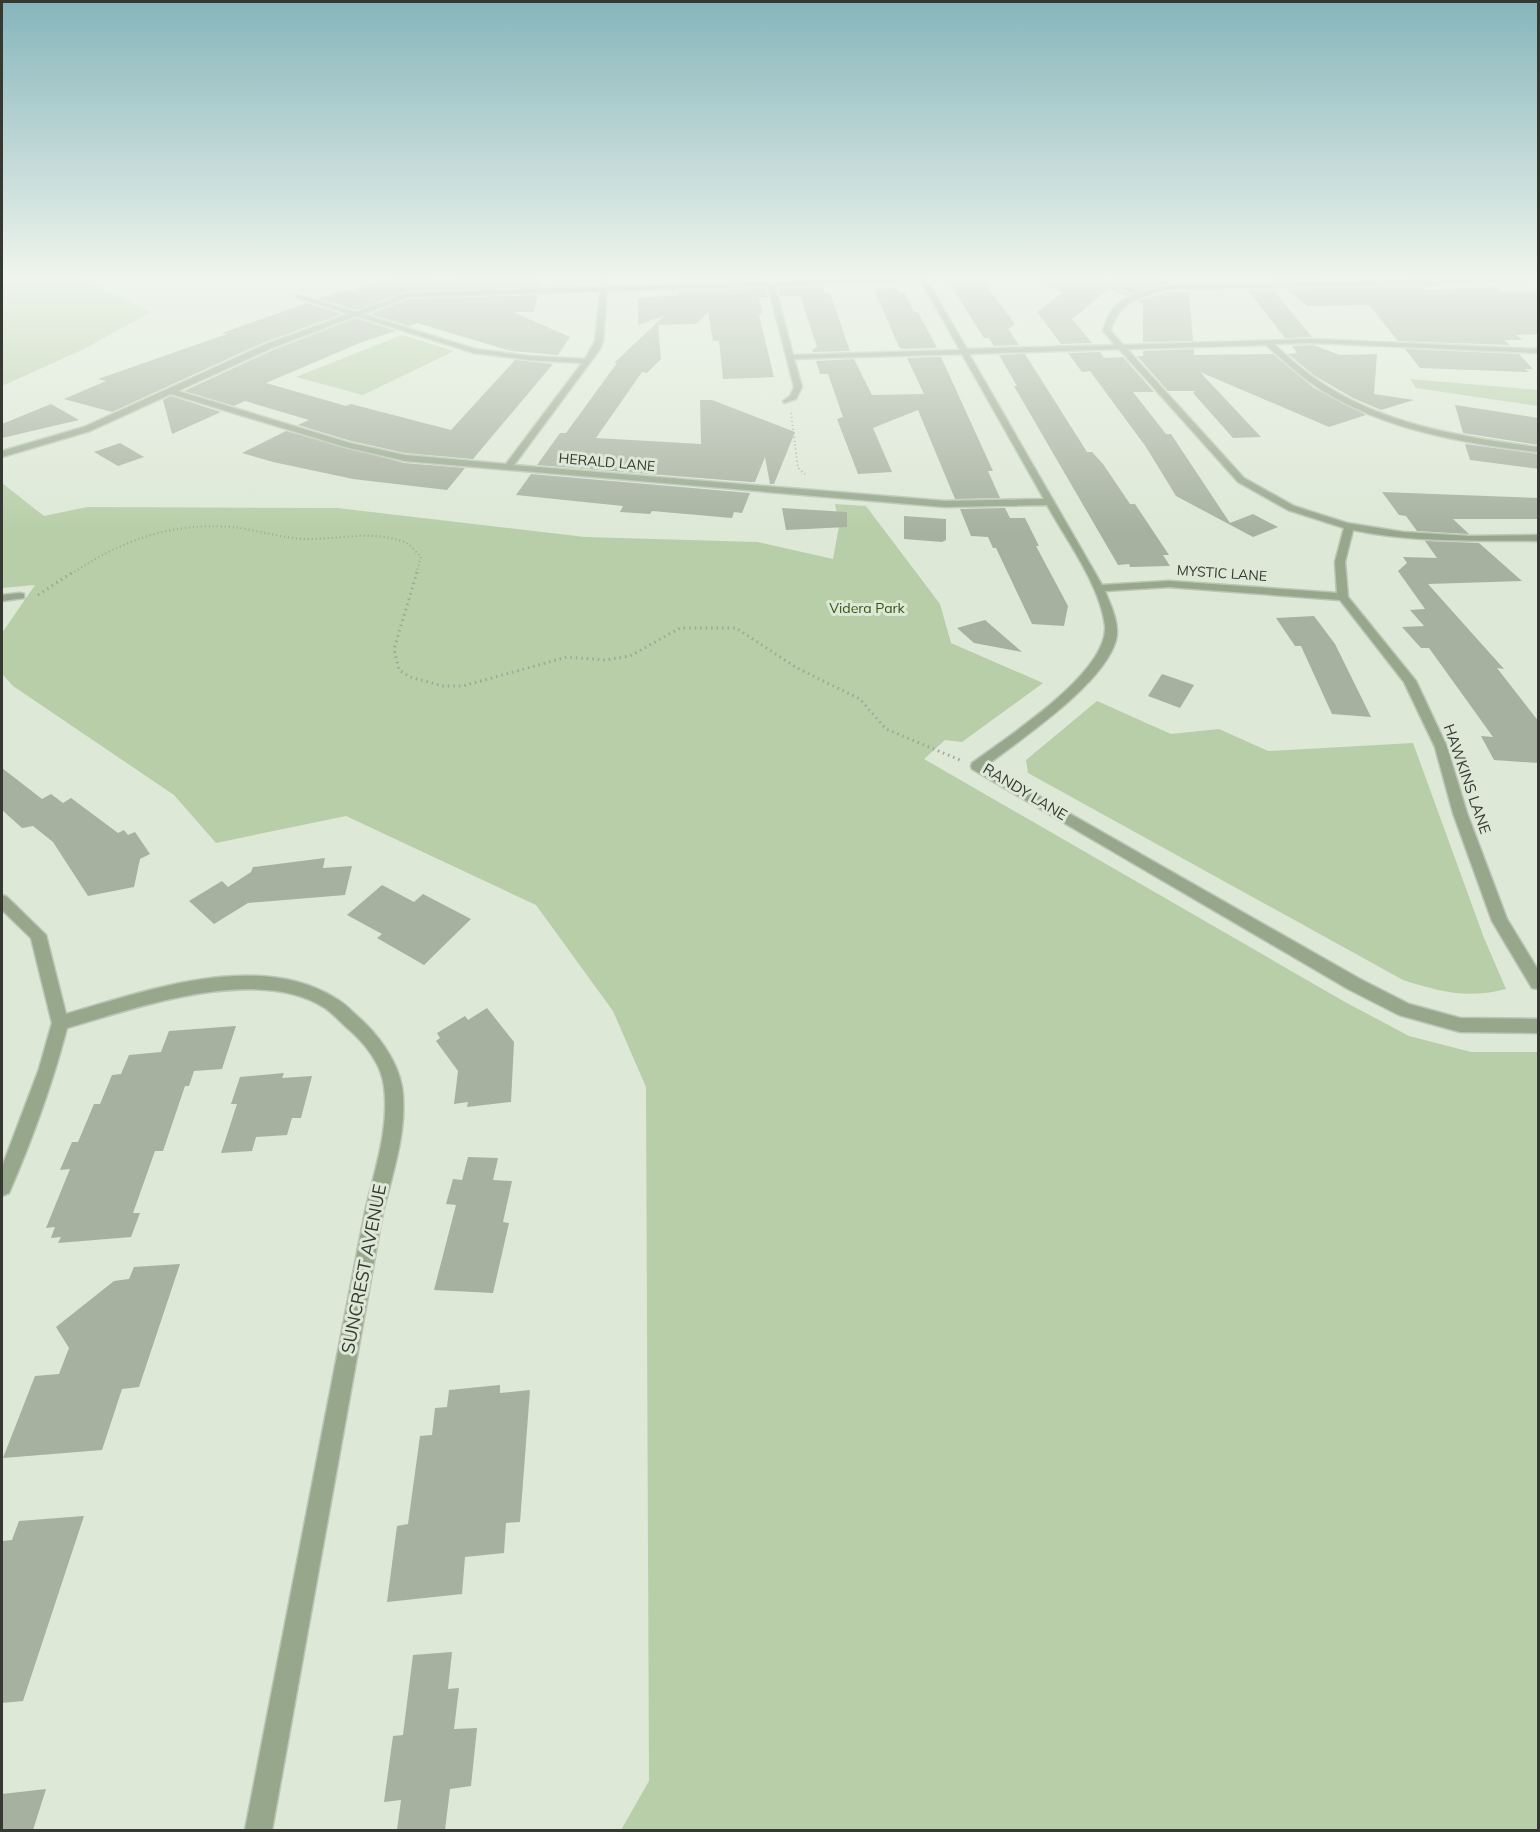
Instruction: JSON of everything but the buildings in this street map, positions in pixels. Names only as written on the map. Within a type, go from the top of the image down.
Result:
[{"type":"street","points":[[2,454],[87,429],[233,362]]},
{"type":"street","points":[[507,466],[587,362]]},
{"type":"street","points":[[787,401],[798,387],[791,362]]},
{"type":"street","name":"RANDY LANE","points":[[971,362],[1099,588],[1110,619],[1110,640],[1103,658],[1083,681],[977,766],[1354,984],[1405,1010],[1460,1024],[1539,1026]]},
{"type":"street","points":[[1134,362],[1241,480],[1264,496],[1296,511],[1349,527],[1390,535],[1434,538],[1539,538]]},
{"type":"street","points":[[1293,362],[1328,391],[1358,405],[1407,422],[1453,434],[1487,442],[1539,449]]},
{"type":"street","name":"HERALD LANE","points":[[171,391],[384,455],[812,493],[978,505],[1050,502]]},
{"type":"street","points":[[1343,597],[1340,562],[1349,527]]},
{"type":"street","name":"MYSTIC LANE","points":[[1099,588],[1169,584],[1343,597]]},
{"type":"street","points":[[2,598],[20,596]]},
{"type":"street","name":"HAWKINS LANE","points":[[1343,597],[1410,681],[1442,747],[1460,813],[1500,921],[1539,983]]},
{"type":"street","points":[[2,901],[38,935],[60,1023],[48,1069],[19,1149],[2,1187]]},
{"type":"street","name":"SUNCREST AVENUE","points":[[60,1023],[185,987],[245,982],[302,989],[346,1012],[376,1046],[393,1085],[392,1134],[374,1212],[259,1830]]},
{"type":"path","points":[[787,401],[792,416],[798,468],[814,483],[812,493]]},
{"type":"path","points":[[20,596],[38,595],[105,551],[141,536],[187,528],[231,527],[306,539],[370,535],[406,542],[421,557],[394,649],[394,662],[399,670],[410,677],[443,686],[474,685],[567,657],[605,660],[630,656],[680,628],[736,628],[797,668],[860,699],[886,729],[929,749],[977,766]]},
{"type":"green space","points":[[2,362],[54,362],[2,386]]},
{"type":"green space","points":[[333,362],[430,362],[363,395],[296,377]]},
{"type":"green space","points":[[1410,379],[1538,390],[1538,406],[1416,388]]},
{"type":"green space","name":"Videra Park","points":[[2,483],[44,516],[87,507],[337,508],[585,537],[757,542],[833,559],[839,526],[835,504],[866,506],[940,604],[951,643],[1043,683],[962,742],[945,740],[924,759],[1345,1002],[1409,1036],[1471,1052],[1538,1052],[1538,1830],[621,1830],[649,1781],[646,1087],[613,1011],[536,905],[346,816],[216,843],[174,795],[13,686],[2,674],[2,633],[35,585],[2,588]]},
{"type":"green space","points":[[1097,701],[1171,734],[1219,729],[1268,751],[1413,743],[1484,938],[1506,989],[1479,994],[1454,993],[1403,980],[1028,773],[1026,760]]}]
